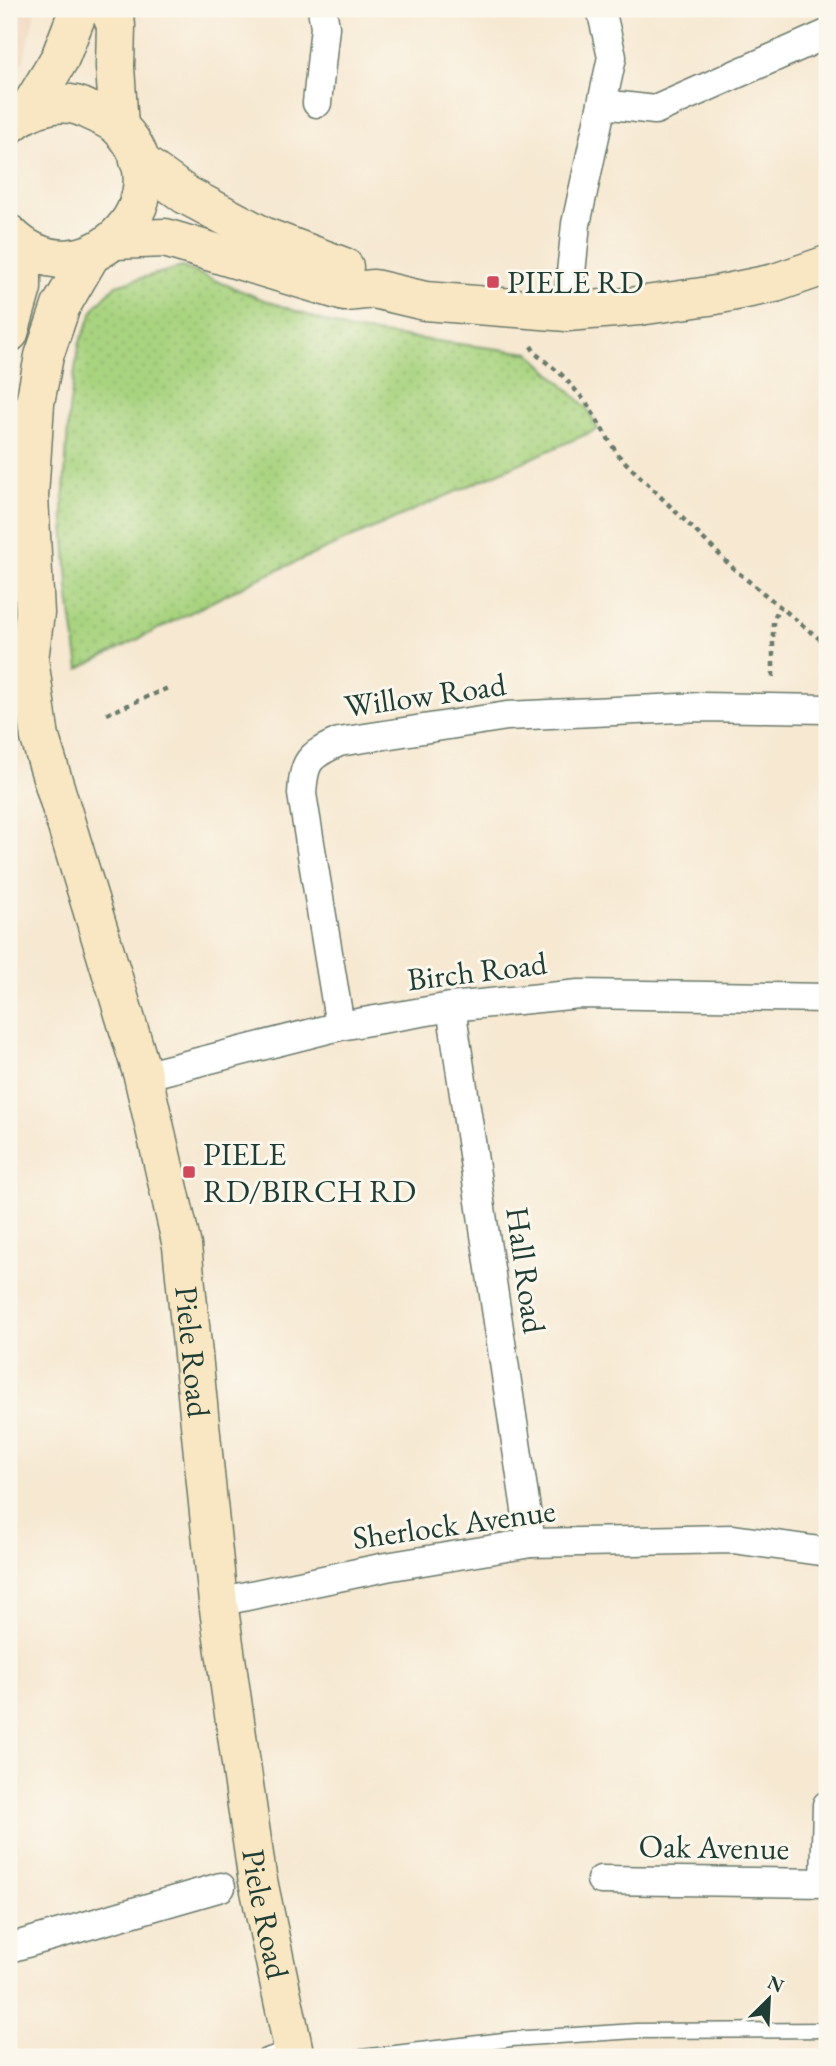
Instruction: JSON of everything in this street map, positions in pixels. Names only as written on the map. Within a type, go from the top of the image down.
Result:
[{"type":"street","points":[[19,118],[60,58],[79,9]]},
{"type":"street","points":[[109,9],[116,25],[115,67],[119,127]]},
{"type":"street","points":[[317,103],[325,27],[322,9]]},
{"type":"street","points":[[567,312],[576,224],[612,58],[601,9]]},
{"type":"street","points":[[603,104],[655,110],[827,34]]},
{"type":"street","points":[[19,118],[53,104],[79,105],[119,127],[131,143],[139,161],[186,195],[265,237],[353,271],[374,289]]},
{"type":"street","name":"Piele Road","points":[[139,161],[142,183],[138,204],[129,224],[102,248],[61,306],[44,356],[35,403],[29,496],[36,613],[29,659],[40,738],[143,1076],[183,1246],[218,1602],[284,2054]]},
{"type":"street","points":[[16,241],[42,257],[62,260],[102,248],[165,238],[345,292],[374,289],[425,301],[567,312],[639,306],[716,295],[775,283],[827,265]]},
{"type":"street","points":[[9,333],[22,288],[16,241]]},
{"type":"street","name":"Piele Road","points":[[9,616],[29,659]]},
{"type":"street","name":"Willow Road","points":[[340,1026],[302,794],[303,770],[318,751],[339,741],[507,716],[701,707],[827,709]]},
{"type":"street","name":"Birch Road","points":[[143,1076],[340,1026],[451,1007],[579,993],[827,998]]},
{"type":"street","name":"Hall Road","points":[[451,1007],[531,1543]]},
{"type":"street","name":"Sherlock Avenue","points":[[218,1602],[386,1567],[531,1543],[733,1539],[827,1552]]},
{"type":"street","points":[[826,1883],[827,1805]]},
{"type":"street","name":"Oak Avenue","points":[[601,1880],[826,1883]]},
{"type":"street","points":[[9,1948],[221,1887]]},
{"type":"lane","points":[[362,2057],[512,2039],[636,2031],[827,2030]]},
{"type":"path","points":[[530,345],[586,402],[618,454],[735,570],[827,645]]},
{"type":"path","points":[[773,708],[774,622],[779,606]]},
{"type":"path","points":[[107,714],[168,688]]},
{"type":"shaded area","points":[[9,9],[36,9],[24,61],[9,76]]},
{"type":"green space","points":[[182,267],[264,300],[350,330],[530,353],[587,408],[598,429],[253,581],[79,669],[69,598],[63,507],[69,410],[79,344],[95,307],[116,285]]},
{"type":"place","name":"PIELE RD","points":[[493,282]]},
{"type":"place","name":"PIELE RD/BIRCH RD","points":[[189,1172]]}]
